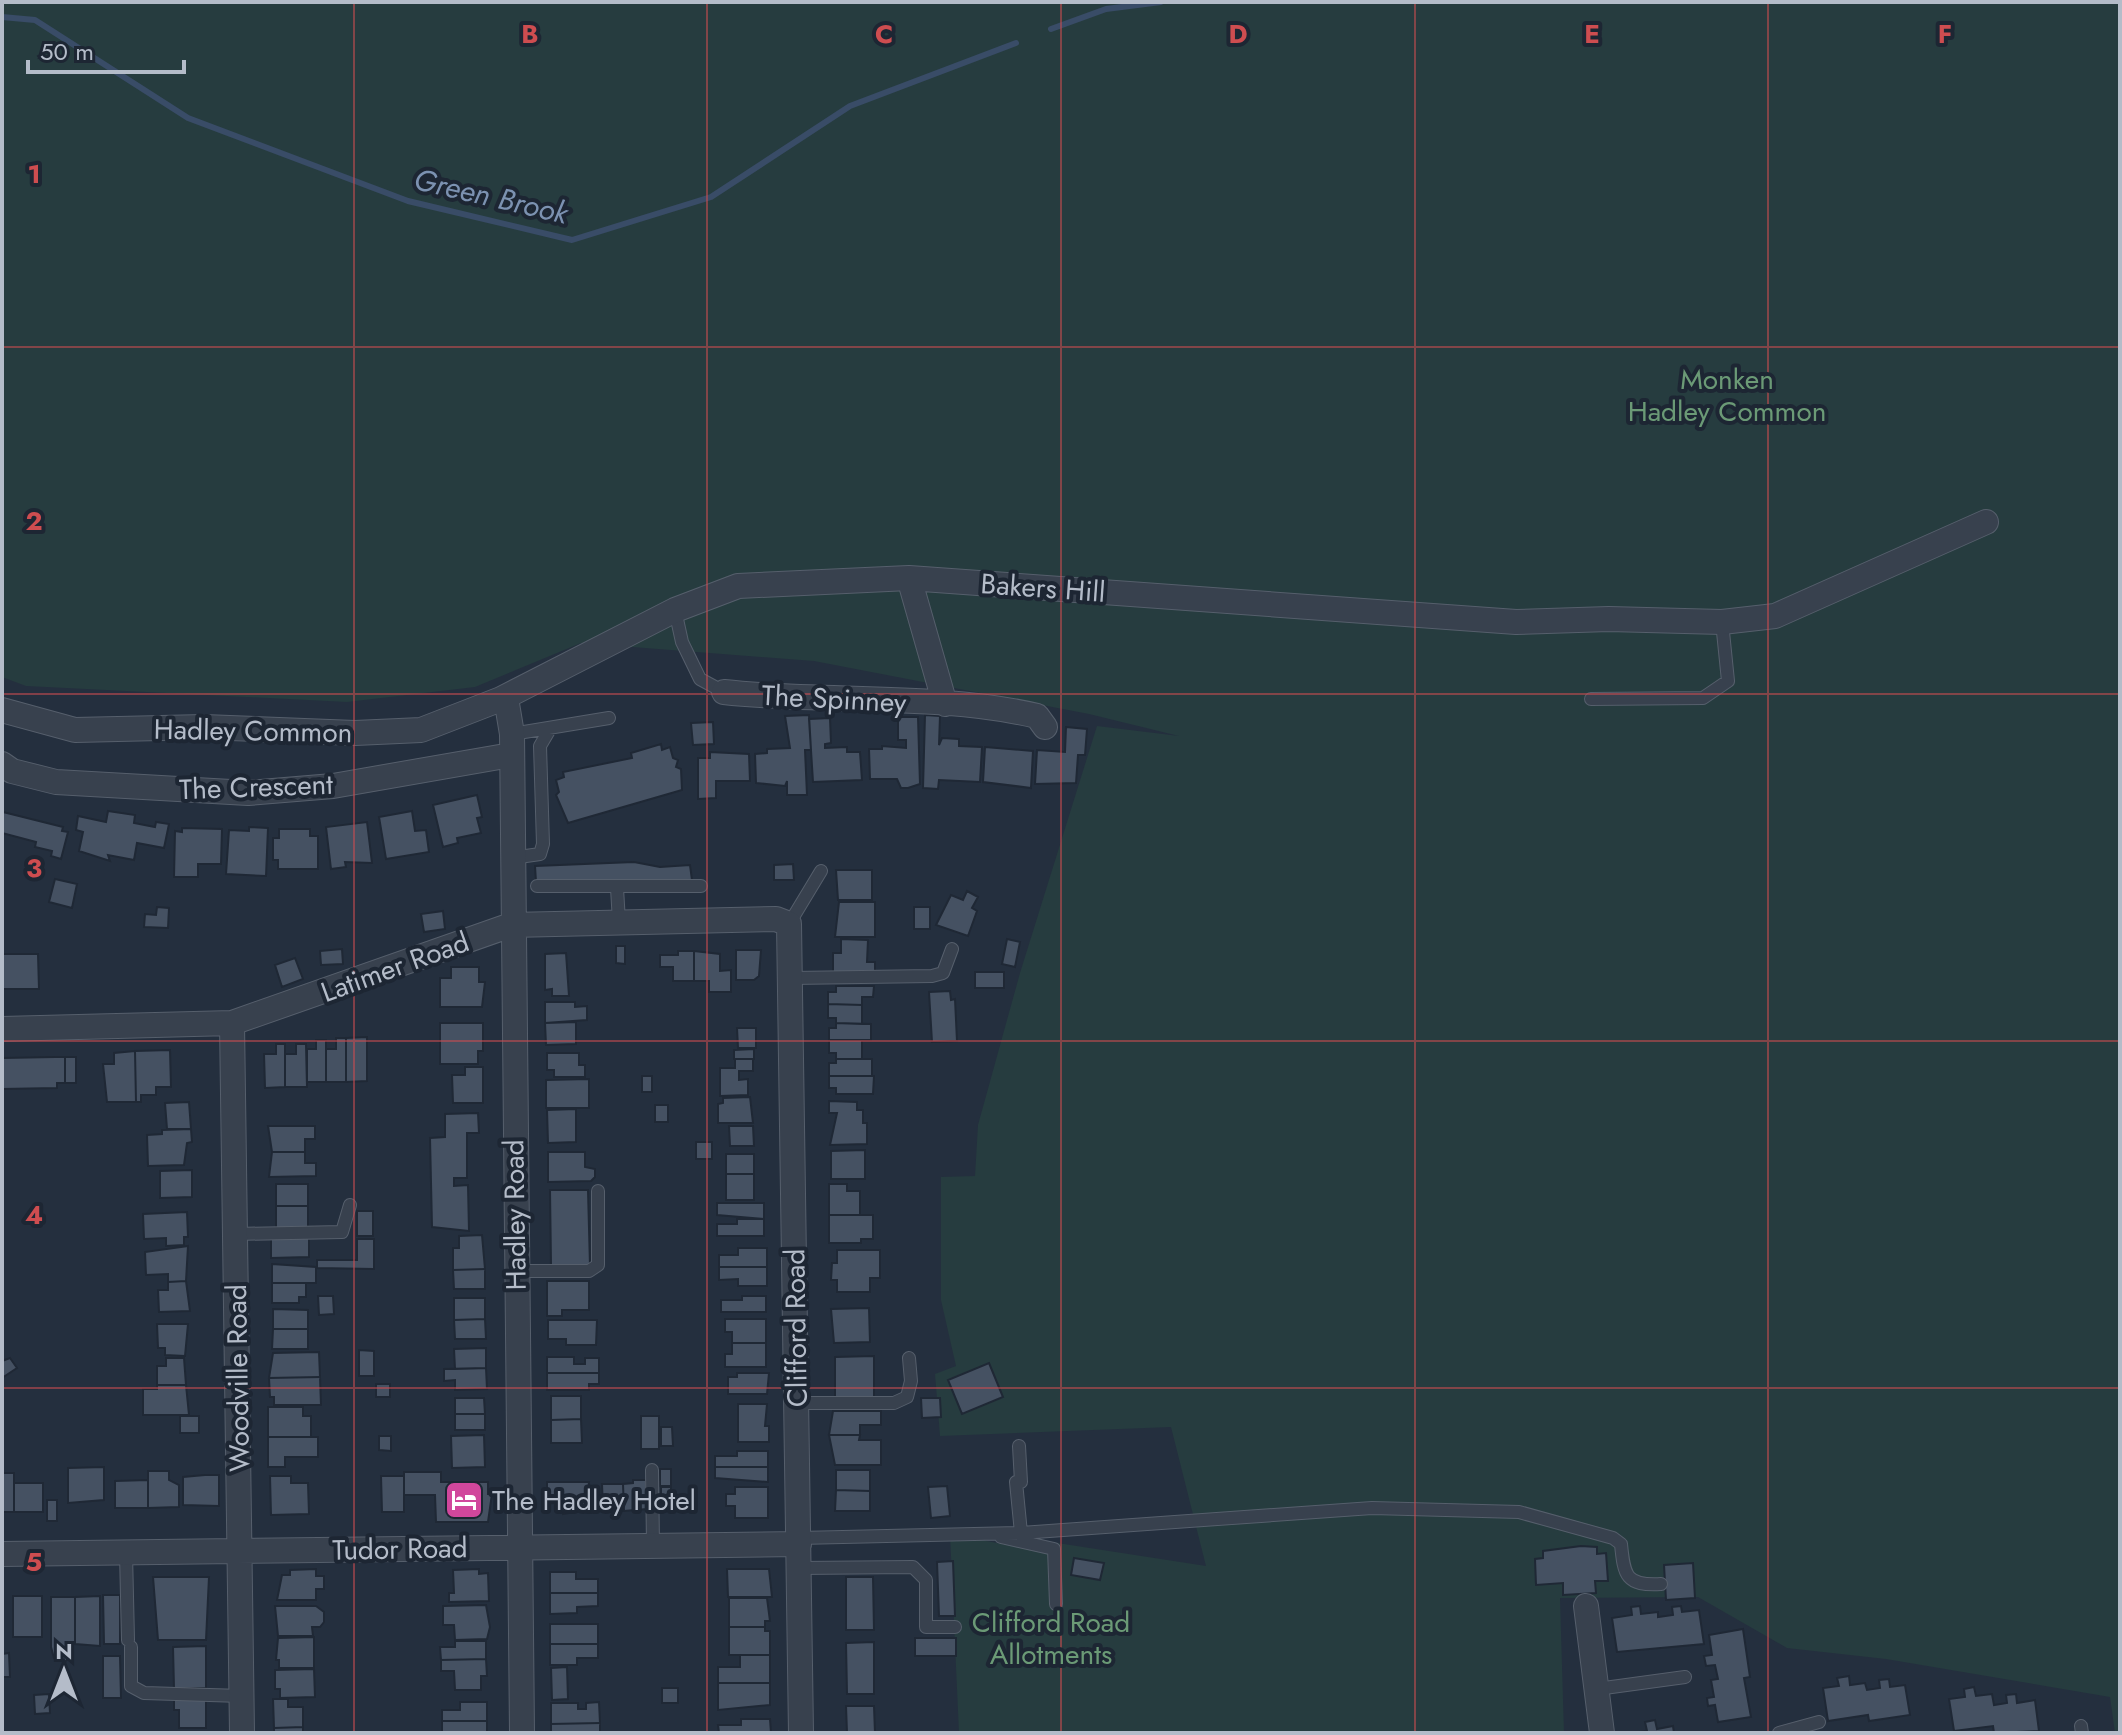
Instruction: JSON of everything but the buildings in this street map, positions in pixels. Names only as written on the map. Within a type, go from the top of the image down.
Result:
[{"type":"street","name":"Bakers Hill","points":[[501,699],[675,610],[738,586],[909,578],[1516,622],[1609,619],[1722,622],[1775,616],[1986,522]]},
{"type":"street","name":"The Spinney","points":[[909,578],[945,704]]},
{"type":"street","name":"The Spinney","points":[[724,692],[945,704],[1029,714],[1037,716],[1045,727]]},
{"type":"street","name":"Hadley Common","points":[[2,710],[75,730],[172,727],[377,733],[421,730],[483,703],[501,699]]},
{"type":"street","name":"Hadley Road","points":[[501,699],[507,704],[512,745],[511,925],[522,1733]]},
{"type":"street","name":"The Crescent","points":[[2,764],[12,771],[56,782],[248,793],[333,786],[512,745]]},
{"type":"street","name":"Latimer Road","points":[[2,1029],[232,1023],[511,925],[776,919],[789,924]]},
{"type":"street","name":"Clifford Road","points":[[789,924],[801,1733]]},
{"type":"street","name":"Woodville Road","points":[[232,1023],[242,1733]]},
{"type":"street","name":"Tudor Road","points":[[2,1554],[653,1545],[799,1550]]},
{"type":"street","points":[[1586,1606],[1602,1733]]},
{"type":"lane","points":[[675,610],[682,642],[700,679],[724,692]]},
{"type":"lane","points":[[1591,699],[1703,698],[1718,691],[1728,681],[1722,622]]},
{"type":"lane","points":[[512,745],[550,729],[609,718]]},
{"type":"lane","points":[[511,858],[540,854],[540,746],[550,729]]},
{"type":"lane","points":[[789,924],[821,871]]},
{"type":"lane","points":[[537,886],[701,886]]},
{"type":"lane","points":[[617,888],[619,922]]},
{"type":"lane","points":[[792,978],[932,976],[943,973],[952,949]]},
{"type":"lane","points":[[515,1271],[589,1271],[598,1265],[598,1191]]},
{"type":"lane","points":[[236,1234],[342,1232],[350,1205]]},
{"type":"lane","points":[[797,1403],[894,1403],[907,1397],[911,1381],[909,1358]]},
{"type":"lane","points":[[1019,1446],[1021,1482],[1016,1482],[1021,1533]]},
{"type":"lane","points":[[652,1470],[653,1545]]},
{"type":"lane","points":[[799,1550],[1372,1508],[1519,1512],[1613,1538],[1621,1544],[1623,1568],[1630,1578],[1639,1585],[1661,1584]]},
{"type":"lane","points":[[990,1534],[1054,1549],[1056,1604]]},
{"type":"lane","points":[[799,1550],[913,1567],[926,1580],[926,1627],[955,1627]]},
{"type":"lane","points":[[126,1553],[131,1686],[144,1693],[242,1696]]},
{"type":"lane","points":[[1597,1689],[1685,1677]]},
{"type":"lane","points":[[1779,1733],[1819,1722]]},
{"type":"green space","name":"Monken Hadley Common","points":[[2,2],[2120,2],[2120,1733],[2115,1733],[2110,1697],[1886,1659],[1787,1648],[1698,1597],[1560,1598],[1564,1733],[959,1733],[950,1534],[1023,1548],[1025,1538],[1206,1566],[1171,1427],[940,1436],[935,1374],[956,1366],[941,1300],[941,1177],[975,1176],[978,1125],[1020,973],[1097,726],[1179,736],[1089,714],[814,661],[581,643],[475,687],[347,702],[26,686],[2,677]]},
{"type":"waterway","name":"Green Brook","points":[[1051,29],[1106,9],[1161,2]]},
{"type":"waterway","name":"Green Brook","points":[[2,17],[35,20],[188,118],[408,201],[572,240],[711,197],[850,106],[1016,43]]},
{"type":"place","name":"The Hadley Hotel","points":[[464,1500]]},
{"type":"park label","name":"Clifford Road Allotments","points":[[1051,1638]]}]
